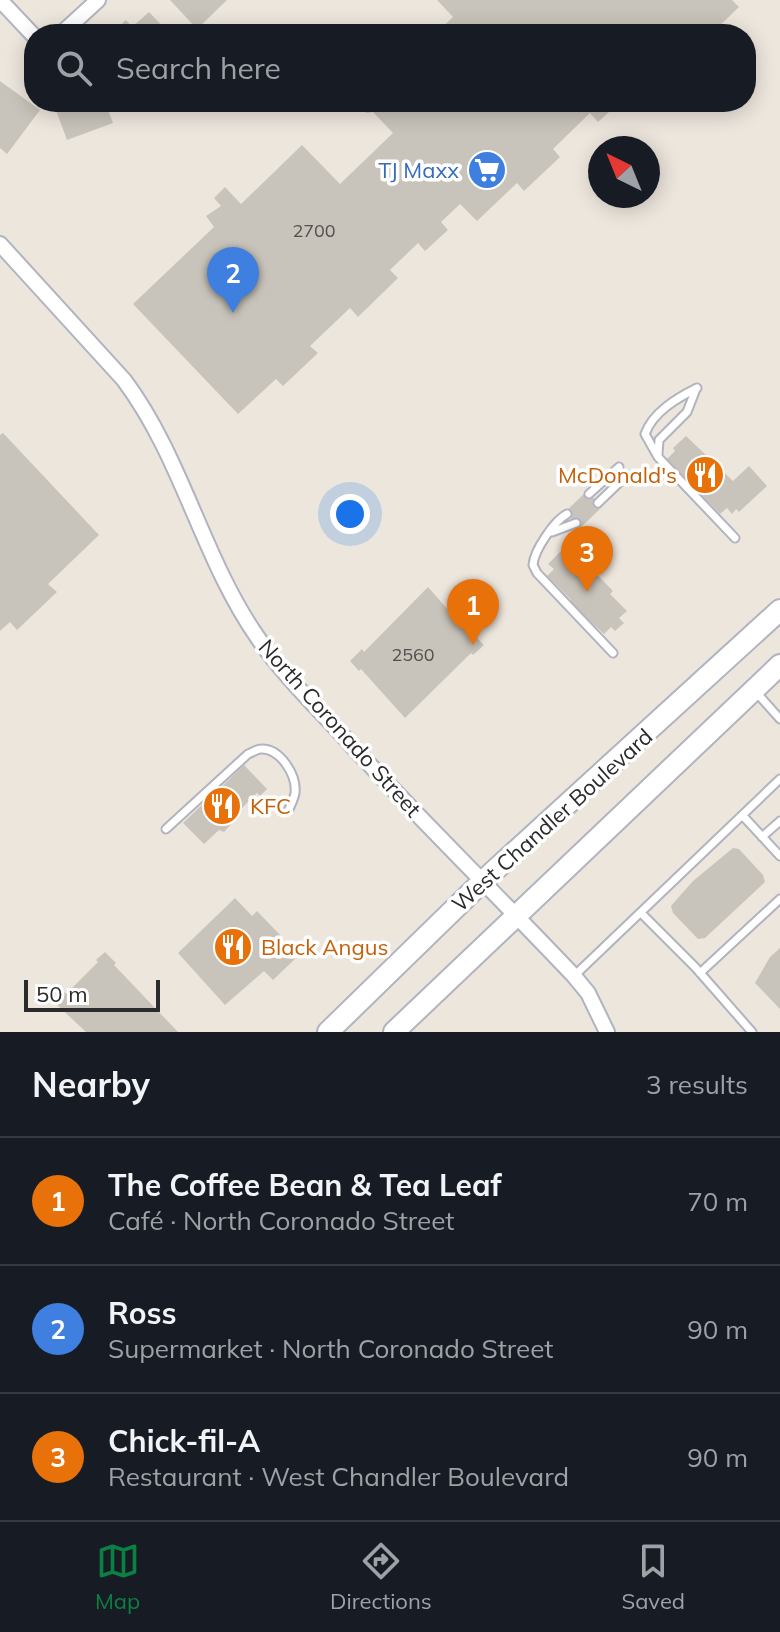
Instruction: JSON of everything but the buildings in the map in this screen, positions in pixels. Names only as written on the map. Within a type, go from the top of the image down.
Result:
[{"type":"main road","name":"West Chandler Boulevard","points":[[328,1032],[483,881],[780,610]]},
{"type":"main road","name":"West Chandler Boulevard","points":[[394,1032],[780,665]]},
{"type":"street","points":[[0,0],[24,25]]},
{"type":"street","points":[[72,24],[98,0]]},
{"type":"street","name":"North Coronado Street","points":[[0,244],[141,402],[171,455],[235,600],[272,659],[574,976],[588,993],[607,1032]]},
{"type":"lane","points":[[658,457],[659,440],[687,412],[697,388],[674,400],[646,429],[647,440],[658,457],[735,538]]},
{"type":"lane","points":[[589,494],[619,467]]},
{"type":"lane","points":[[598,503],[627,475]]},
{"type":"lane","points":[[567,514],[558,520],[552,532],[538,545],[533,554],[533,565],[537,573],[613,653]]},
{"type":"lane","points":[[552,532],[576,523]]},
{"type":"lane","points":[[754,690],[780,719]]},
{"type":"lane","points":[[166,829],[248,754],[262,749],[274,753],[289,769],[295,796],[288,811]]},
{"type":"lane","points":[[574,976],[780,779]]},
{"type":"lane","points":[[743,816],[780,856]]},
{"type":"lane","points":[[762,837],[780,821]]},
{"type":"lane","points":[[700,973],[780,899]]},
{"type":"lane","points":[[641,913],[752,1032]]},
{"type":"place","name":"TJ Maxx","points":[[487,170]]},
{"type":"place","name":"Ross","points":[[233,313]]},
{"type":"place","name":"McDonald's","points":[[705,475]]},
{"type":"place","name":"Chick-fil-A","points":[[587,592]]},
{"type":"place","name":"The Coffee Bean & Tea Leaf","points":[[473,645]]},
{"type":"place","name":"KFC","points":[[222,806]]},
{"type":"place","name":"Black Angus","points":[[233,947]]}]
